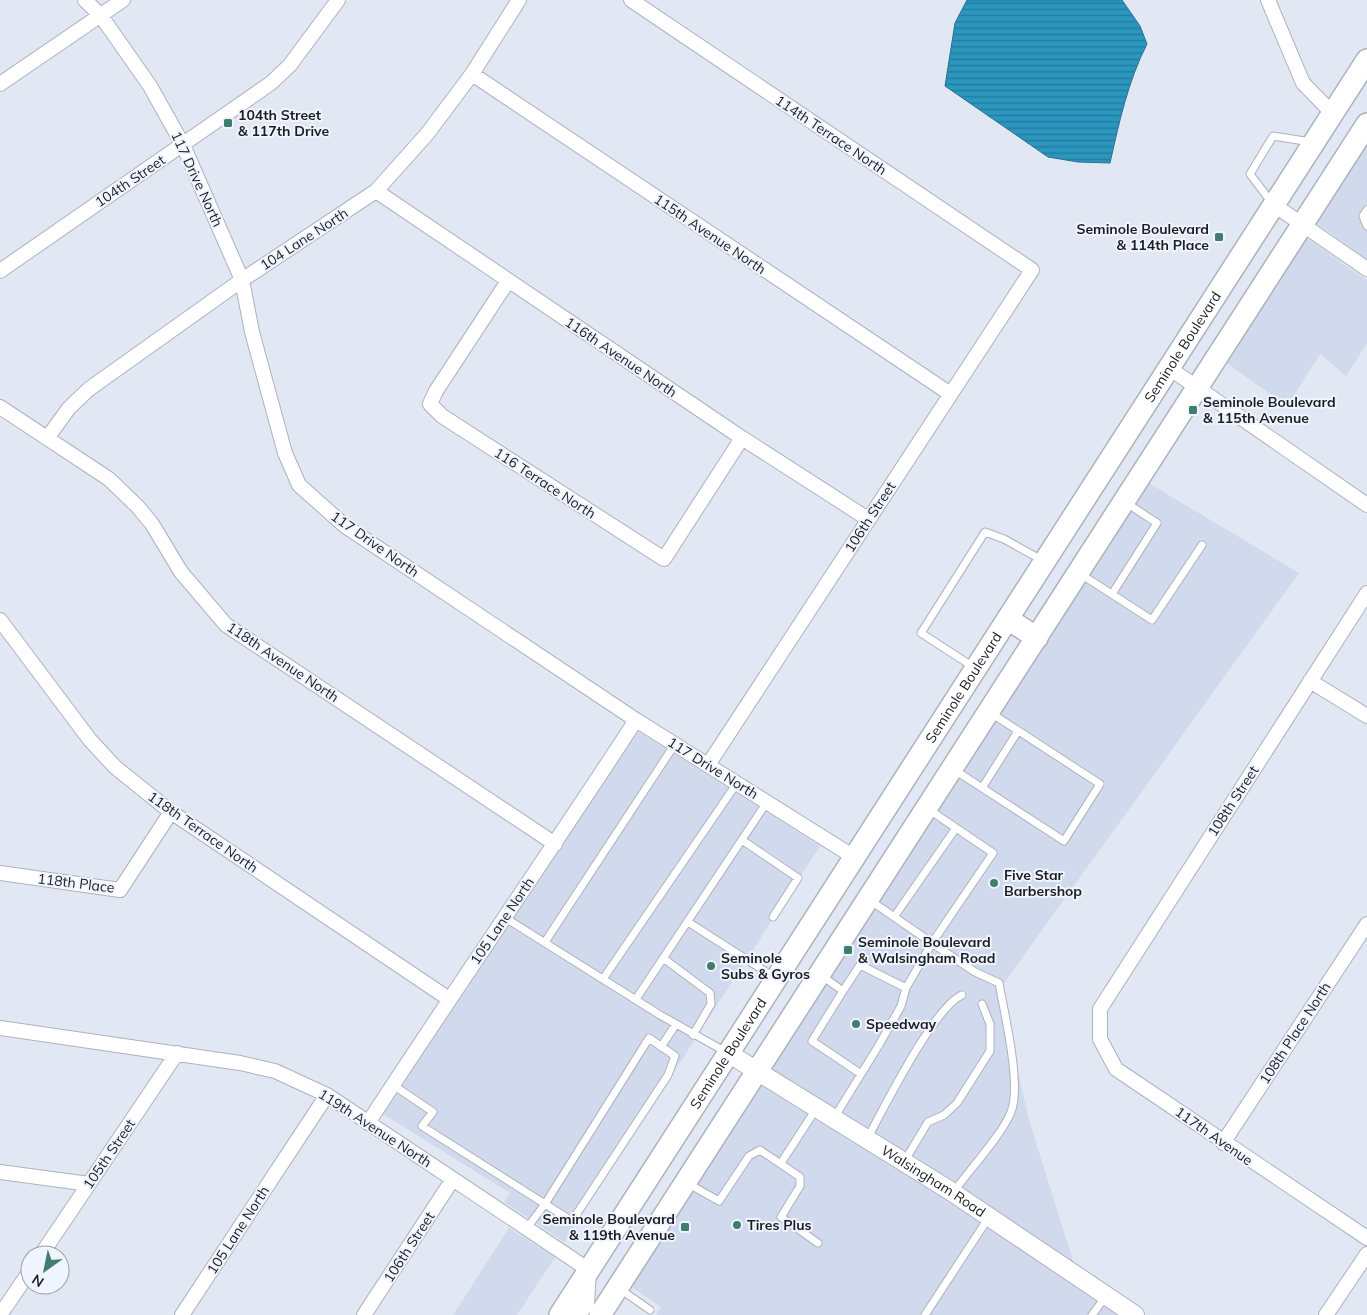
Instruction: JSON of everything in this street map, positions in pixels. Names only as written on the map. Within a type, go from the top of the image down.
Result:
[{"type":"main road","name":"Seminole Boulevard","points":[[560,1315],[1367,60]]},
{"type":"main road","points":[[600,1315],[1302,224],[1364,133]]},
{"type":"main road","points":[[1008,619],[1037,638]]},
{"type":"street","name":"117 Drive North","points":[[85,0],[100,16],[150,86],[183,145],[242,280],[252,332],[285,452],[299,485],[345,526],[636,720],[854,857]]},
{"type":"street","points":[[0,84],[124,0]]},
{"type":"street","name":"104th Street","points":[[0,272],[272,83],[290,65],[338,0]]},
{"type":"street","name":"104 Lane North","points":[[48,438],[70,408],[89,389],[242,280],[376,191],[427,134],[472,74],[519,0]]},
{"type":"street","name":"114th Terrace North","points":[[631,0],[1032,270]]},
{"type":"street","points":[[1268,0],[1303,83],[1333,114]]},
{"type":"street","name":"115th Avenue North","points":[[472,74],[949,394]]},
{"type":"street","name":"116th Avenue North","points":[[376,191],[742,438],[868,519]]},
{"type":"street","points":[[1274,205],[1367,269]]},
{"type":"street","name":"106th Street","points":[[708,765],[949,394],[1032,270]]},
{"type":"street","name":"116 Terrace North","points":[[508,281],[436,391],[430,404],[442,416],[664,559],[742,438]]},
{"type":"street","points":[[1169,368],[1367,505]]},
{"type":"street","name":"118th Avenue North","points":[[0,407],[109,479],[138,507],[152,524],[181,572],[226,625],[555,844]]},
{"type":"street","name":"108th Street","points":[[1100,1009],[1367,594]]},
{"type":"street","name":"118th Terrace North","points":[[0,620],[90,740],[115,767],[171,812],[449,999]]},
{"type":"street","points":[[1310,681],[1367,716]]},
{"type":"street","name":"105 Lane North","points":[[368,1123],[636,720]]},
{"type":"street","name":"118th Place","points":[[0,873],[120,890],[171,812]]},
{"type":"street","name":"108th Place North","points":[[1223,1143],[1367,924]]},
{"type":"street","name":"117th Avenue","points":[[1100,1009],[1100,1039],[1116,1069],[1223,1143],[1367,1238]]},
{"type":"street","name":"119th Avenue North","points":[[0,1028],[178,1053],[275,1071],[326,1095],[589,1270]]},
{"type":"street","name":"105th Street","points":[[48,1245],[178,1053]]},
{"type":"street","name":"Walsingham Road","points":[[728,1053],[953,1193],[1135,1315]]},
{"type":"street","name":"105 Lane North","points":[[182,1315],[326,1095]]},
{"type":"street","points":[[0,1172],[88,1184]]},
{"type":"street","name":"106th Street","points":[[364,1315],[453,1179]]},
{"type":"street","points":[[1326,1315],[1367,1254]]},
{"type":"street","points":[[579,1315],[587,1304],[589,1270]]},
{"type":"street","points":[[0,1315],[20,1286]]},
{"type":"lane","points":[[1274,205],[1257,186],[1250,174],[1273,136],[1314,143]]},
{"type":"lane","points":[[1367,210],[1364,216],[1367,226]]},
{"type":"lane","points":[[1112,594],[1157,523],[1124,502]]},
{"type":"lane","points":[[976,668],[921,633],[986,532],[1004,539],[1045,561]]},
{"type":"lane","points":[[1079,573],[1152,620],[1202,545]]},
{"type":"lane","points":[[953,769],[1064,841],[1100,784],[989,712]]},
{"type":"lane","points":[[982,788],[1018,731]]},
{"type":"lane","points":[[545,942],[675,744]]},
{"type":"lane","points":[[603,979],[737,783]]},
{"type":"lane","points":[[636,1000],[767,802]]},
{"type":"lane","points":[[834,1118],[901,1006],[906,988],[932,943],[993,853],[928,808]]},
{"type":"lane","points":[[894,917],[956,828]]},
{"type":"lane","points":[[742,840],[798,878],[773,917]]},
{"type":"lane","points":[[869,899],[975,972],[999,983],[1011,1042],[1014,1081],[1012,1110],[953,1193]]},
{"type":"lane","points":[[504,917],[693,1035],[728,1053]]},
{"type":"lane","points":[[688,922],[776,978]]},
{"type":"lane","points":[[663,958],[710,993],[711,1004],[693,1035]]},
{"type":"lane","points":[[861,1074],[812,1042],[860,965],[906,988]]},
{"type":"lane","points":[[819,974],[843,991]]},
{"type":"lane","points":[[867,1139],[907,1065],[947,1006],[962,995]]},
{"type":"lane","points":[[904,1162],[928,1122],[944,1115],[957,1103],[990,1051],[990,1024],[982,1004]]},
{"type":"lane","points":[[661,1047],[676,1024]]},
{"type":"lane","points":[[393,1084],[433,1112],[422,1126],[545,1204],[572,1220],[668,1075],[674,1056],[649,1038],[545,1204],[527,1228]]},
{"type":"lane","points":[[781,1163],[816,1108]]},
{"type":"lane","points":[[685,1182],[719,1201],[749,1156],[760,1150],[800,1177],[800,1186],[781,1217],[818,1243]]},
{"type":"lane","points":[[926,1315],[989,1217]]},
{"type":"lane","points":[[618,1288],[650,1310]]},
{"type":"lane","points":[[1092,1315],[1106,1296]]},
{"type":"shaded area","points":[[1367,138],[1367,259],[1313,221]]},
{"type":"shaded area","points":[[1303,236],[1367,280],[1367,343],[1346,376],[1320,354],[1287,406],[1224,361]]},
{"type":"shaded area","points":[[1147,482],[1299,573],[999,990],[1029,1120],[1074,1264],[953,1183],[767,1067]]},
{"type":"shaded area","points":[[638,731],[820,846],[564,1242],[504,1202],[510,1193],[383,1114]]},
{"type":"shaded area","points":[[758,1081],[944,1197],[1119,1315],[656,1315],[661,1307],[629,1285]]},
{"type":"shaded area","points":[[509,1228],[555,1257],[517,1315],[453,1315]]},
{"type":"water","points":[[967,0],[1122,0],[1140,26],[1147,44],[1129,87],[1110,163],[1078,162],[1048,157],[945,86],[955,23]]},
{"type":"place","name":"104th Street & 117th Drive","points":[[228,123]]},
{"type":"place","name":"Seminole Boulevard & 114th Place","points":[[1219,237]]},
{"type":"place","name":"Seminole Boulevard & 115th Avenue","points":[[1193,410]]},
{"type":"place","name":"Five Star Barbershop","points":[[994,883]]},
{"type":"place","name":"Seminole Boulevard & Walsingham Road","points":[[848,950]]},
{"type":"place","name":"Seminole Subs & Gyros","points":[[711,966]]},
{"type":"place","name":"Speedway","points":[[856,1024]]},
{"type":"place","name":"Tires Plus","points":[[737,1225]]},
{"type":"place","name":"Seminole Boulevard & 119th Avenue","points":[[685,1227]]}]
